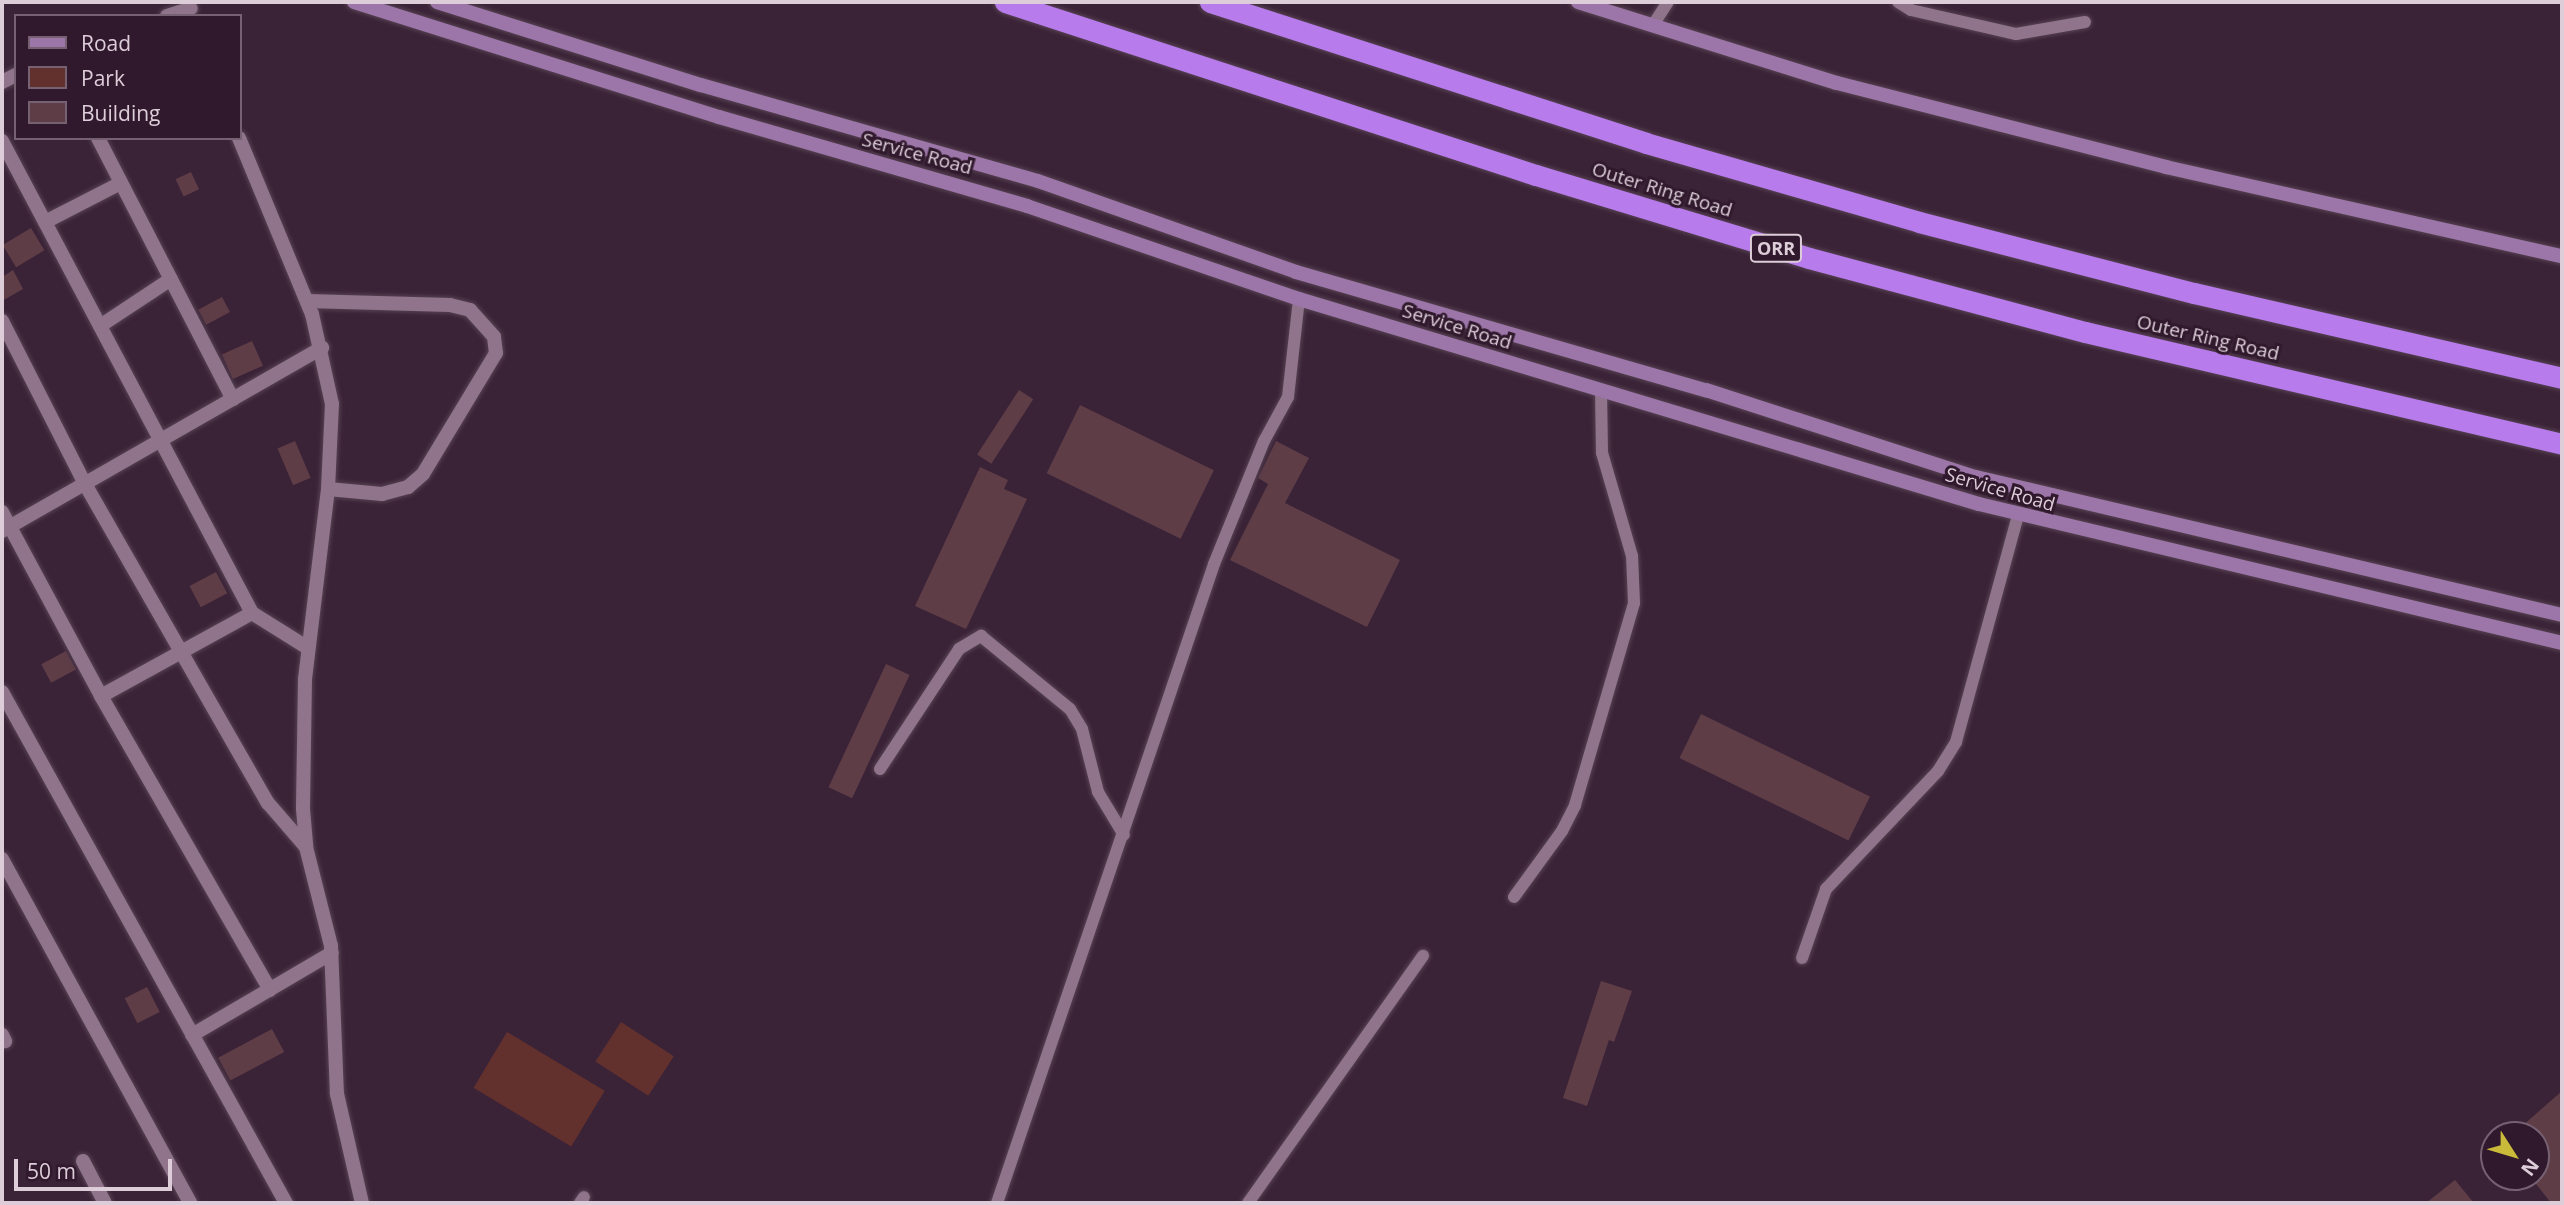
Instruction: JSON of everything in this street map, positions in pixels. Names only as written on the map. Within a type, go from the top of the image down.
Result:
[{"type":"highway","name":"Outer Ring Road","points":[[1005,2],[1536,175],[1809,258],[2112,339],[2562,444]]},
{"type":"highway","points":[[1210,2],[1607,131],[1919,222],[2194,293],[2562,378]]},
{"type":"main road","name":"Service Road","points":[[354,2],[719,117],[1027,206],[1299,299],[2018,515],[2562,643]]},
{"type":"main road","points":[[437,2],[701,85],[1038,181],[1296,272],[1706,390],[1976,477],[2562,615]]},
{"type":"main road","points":[[1578,2],[1837,83],[2126,157],[2562,257]]},
{"type":"street","points":[[173,14],[191,8]]},
{"type":"street","points":[[99,140],[233,399]]},
{"type":"street","points":[[240,140],[307,301],[322,348],[332,404],[328,489],[308,648],[301,747],[306,847],[332,953],[337,1094],[362,1203]]},
{"type":"street","points":[[2,141],[252,612],[308,648]]},
{"type":"street","points":[[45,222],[121,183]]},
{"type":"street","points":[[100,326],[171,279]]},
{"type":"street","points":[[307,301],[450,305],[470,310],[494,337],[496,353],[423,474],[408,487],[382,494],[328,489]]},
{"type":"street","points":[[2,321],[85,484],[268,803],[306,847]]},
{"type":"street","points":[[6,529],[322,348]]},
{"type":"street","points":[[2,512],[6,529],[270,990]]},
{"type":"street","points":[[102,696],[252,612]]},
{"type":"street","points":[[2,692],[286,1203]]},
{"type":"street","points":[[2,859],[190,1203]]},
{"type":"street","points":[[192,1035],[332,953]]},
{"type":"street","points":[[83,1161],[105,1203]]},
{"type":"lane","points":[[1653,25],[1668,2]]},
{"type":"lane","points":[[1898,2],[1911,10],[2016,34],[2085,22]]},
{"type":"lane","points":[[997,1203],[1214,564],[1264,440],[1288,397],[1299,299]]},
{"type":"lane","points":[[1514,897],[1562,831],[1575,805],[1634,603],[1632,556],[1602,453],[1601,390]]},
{"type":"lane","points":[[1802,958],[1826,889],[1938,771],[1956,742],[2018,515]]},
{"type":"lane","points":[[880,769],[959,649],[981,636],[1070,709],[1082,729],[1098,792],[1124,835]]},
{"type":"lane","points":[[1248,1203],[1423,956]]},
{"type":"green space","points":[[621,1022],[674,1056],[648,1096],[595,1061]]},
{"type":"green space","points":[[507,1032],[605,1091],[571,1146],[474,1088]]},
{"type":"building","points":[[191,172],[199,189],[184,196],[176,179]]},
{"type":"building","points":[[31,228],[44,250],[16,267],[3,245]]},
{"type":"building","points":[[13,270],[23,289],[2,301],[2,277]]},
{"type":"building","points":[[222,297],[230,312],[206,325],[198,310]]},
{"type":"building","points":[[252,341],[263,366],[233,379],[222,354]]},
{"type":"building","points":[[1019,390],[1033,399],[991,464],[977,455]]},
{"type":"building","points":[[1080,405],[1214,470],[1181,539],[1047,473]]},
{"type":"building","points":[[295,441],[311,478],[293,485],[278,448]]},
{"type":"building","points":[[1276,441],[1309,458],[1285,503],[1400,560],[1367,627],[1230,560],[1268,484],[1258,478]]},
{"type":"building","points":[[980,467],[1008,480],[1004,489],[1027,499],[966,629],[915,606]]},
{"type":"building","points":[[216,572],[227,593],[201,607],[190,586]]},
{"type":"building","points":[[66,651],[76,670],[51,683],[41,664]]},
{"type":"building","points":[[886,664],[910,675],[852,798],[829,787]]},
{"type":"building","points":[[1701,714],[1870,796],[1848,840],[1680,758]]},
{"type":"building","points":[[1601,981],[1632,991],[1614,1042],[1609,1040],[1587,1106],[1563,1098]]},
{"type":"building","points":[[147,987],[160,1012],[137,1023],[125,998]]},
{"type":"building","points":[[272,1029],[284,1052],[230,1081],[218,1058]]},
{"type":"building","points":[[2562,1091],[2562,1203],[2551,1203],[2542,1191],[2550,1191],[2550,1121],[2528,1121]]},
{"type":"building","points":[[2455,1180],[2474,1203],[2426,1203]]}]
